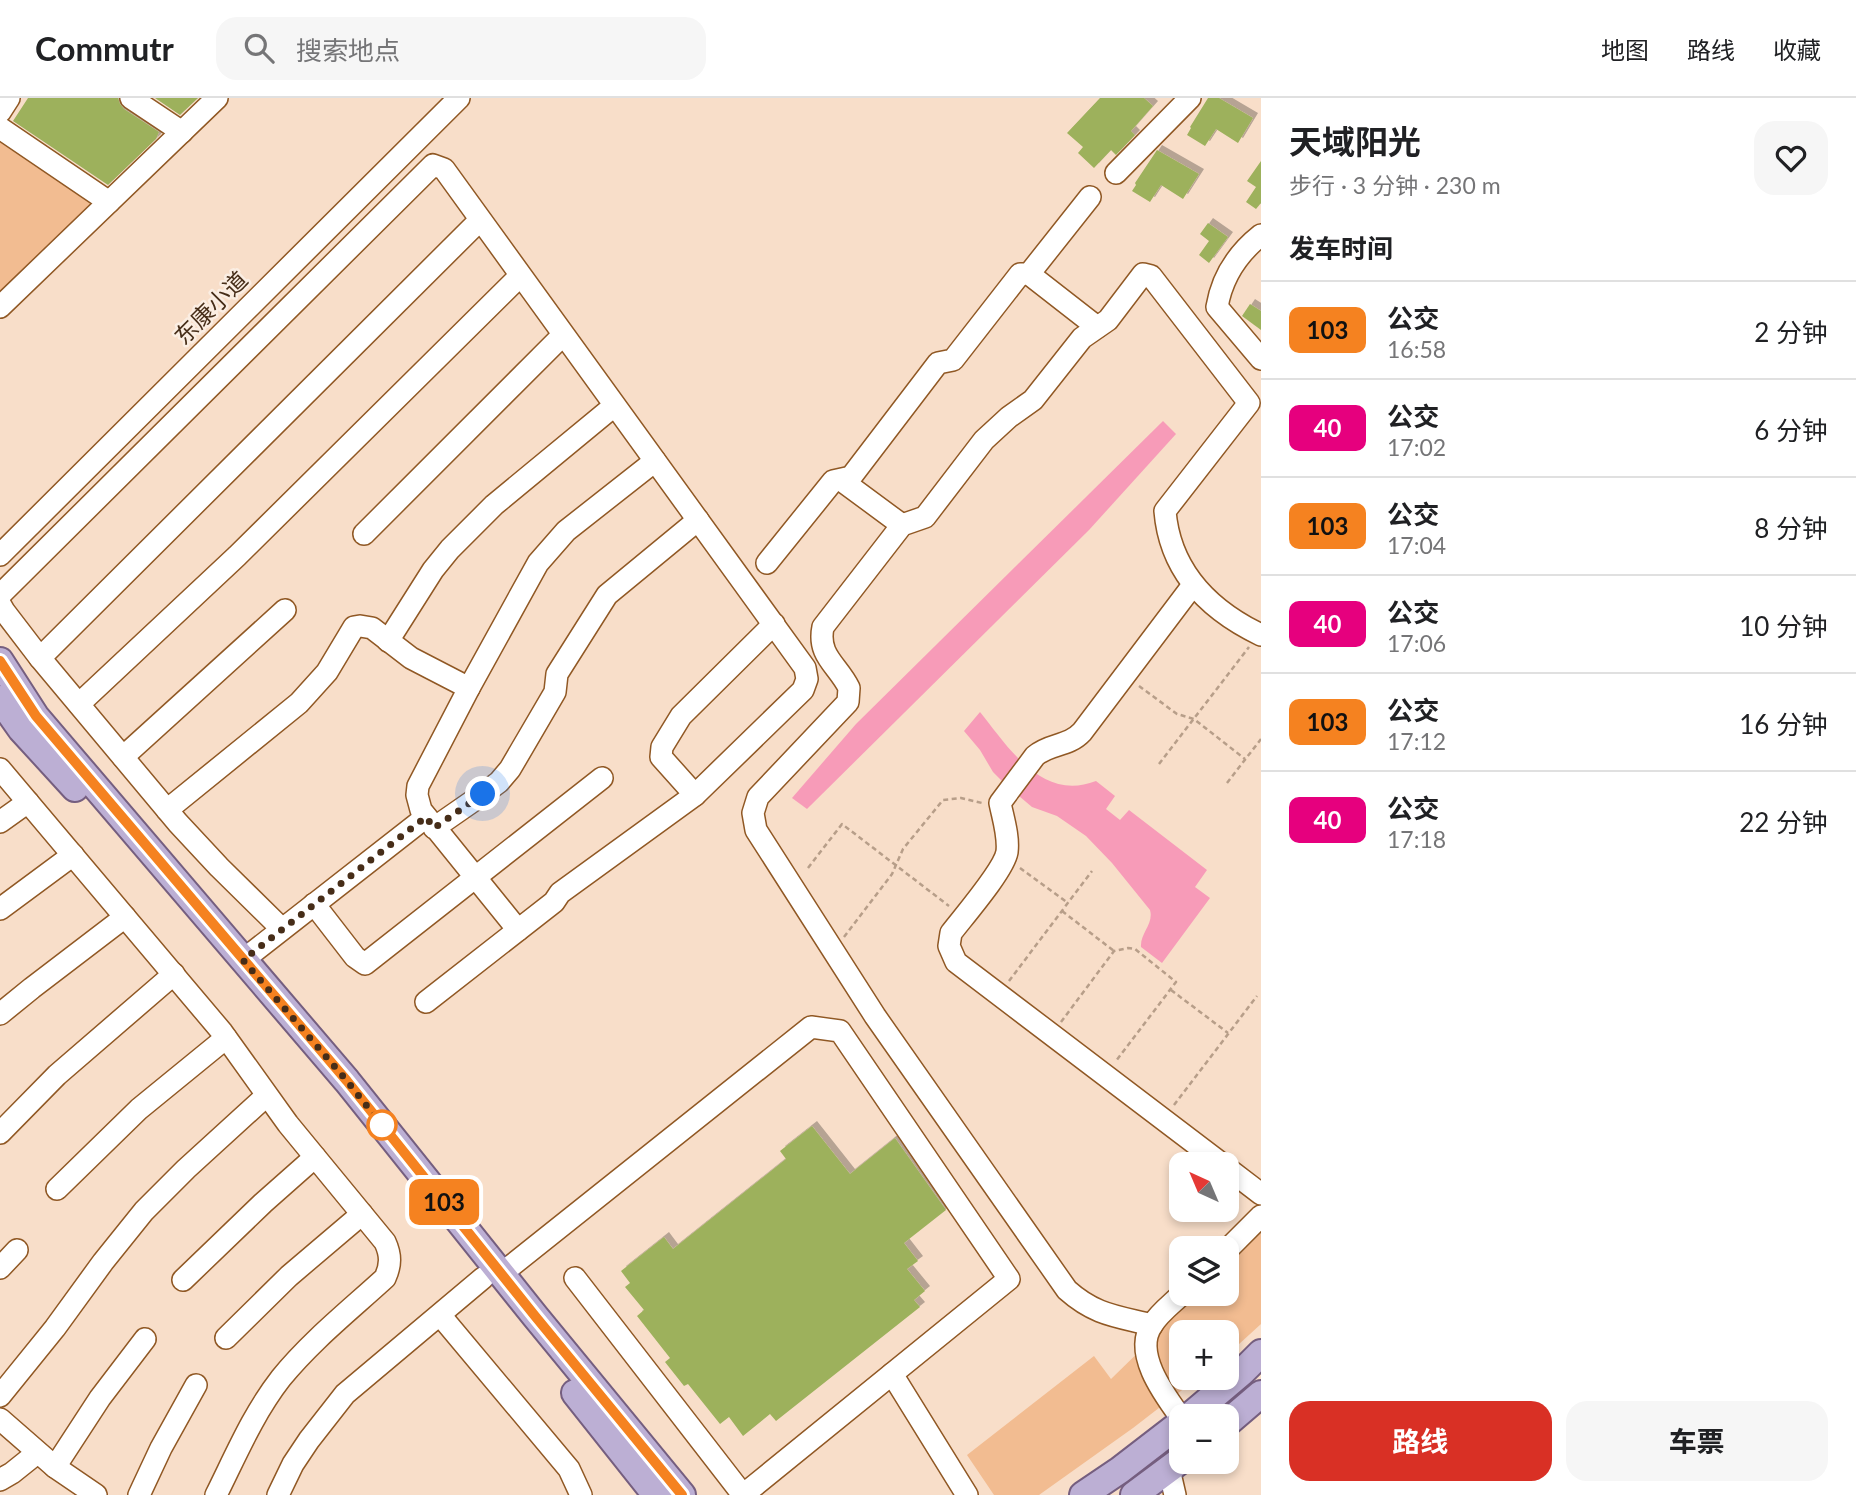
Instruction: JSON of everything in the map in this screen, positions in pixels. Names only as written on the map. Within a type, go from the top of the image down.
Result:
[{"type":"main road","points":[[0,661],[36,716],[347,1081],[656,1495]]},
{"type":"main road","points":[[0,699],[20,729],[104,820],[682,1495]]},
{"type":"main road","points":[[1202,1404],[1242,1373],[1261,1353]]},
{"type":"main road","points":[[1239,1413],[1261,1394]]},
{"type":"main road","points":[[1083,1495],[1169,1430]]},
{"type":"main road","points":[[1134,1495],[1169,1469]]},
{"type":"street","points":[[0,112],[9,98]]},
{"type":"street","points":[[131,98],[182,132]]},
{"type":"street","points":[[0,307],[218,98]]},
{"type":"street","name":"东康小道","points":[[0,555],[459,98]]},
{"type":"street","points":[[1116,173],[1190,98]]},
{"type":"street","points":[[0,128],[109,202]]},
{"type":"street","points":[[0,595],[433,165],[444,169],[807,673],[803,690],[695,795],[560,893],[554,902],[426,1002]]},
{"type":"street","points":[[1030,274],[1090,197]]},
{"type":"street","points":[[40,658],[480,220]]},
{"type":"street","points":[[1261,235],[1232,264],[1222,286],[1217,307],[1261,359]]},
{"type":"street","points":[[767,563],[833,481],[851,477],[938,363],[953,360],[1020,274],[1030,274],[1097,327]]},
{"type":"street","points":[[1152,1325],[1091,1308],[1067,1290],[875,1016],[756,830],[753,813],[758,797],[848,702],[849,688],[823,649],[823,627],[902,525],[925,517],[984,440],[1033,400],[1082,338],[1108,320],[1143,274],[1151,276],[1249,403],[1165,511],[1170,540],[1193,585],[1223,612],[1260,635]]},
{"type":"street","points":[[79,704],[237,556],[520,276]]},
{"type":"street","points":[[364,534],[563,335]]},
{"type":"street","points":[[388,641],[450,548],[494,505],[614,406]]},
{"type":"street","points":[[518,930],[430,822],[418,803],[418,786],[538,563],[566,531],[654,461]]},
{"type":"street","points":[[841,480],[902,525]]},
{"type":"street","points":[[243,960],[314,904],[430,822],[483,794],[499,782],[510,769],[555,692],[557,674],[607,595],[698,520]]},
{"type":"street","points":[[1193,585],[1077,737],[1062,745],[1049,747],[1035,757],[1001,809],[1007,841],[1006,857],[951,933],[949,946],[956,962],[1206,1152]]},
{"type":"street","points":[[0,604],[40,658],[167,810],[212,860],[282,929]]},
{"type":"street","points":[[123,757],[285,610]]},
{"type":"street","points":[[695,795],[661,757],[662,747],[681,716],[774,624]]},
{"type":"street","points":[[167,810],[299,703],[327,672],[354,627],[372,628],[411,657],[469,688]]},
{"type":"street","points":[[0,769],[226,1038],[267,1096],[388,1249],[390,1262],[385,1278],[310,1347],[282,1378],[257,1413],[216,1495]]},
{"type":"street","points":[[314,904],[355,957],[365,964],[602,778]]},
{"type":"street","points":[[0,822],[28,802]]},
{"type":"street","points":[[0,909],[73,855]]},
{"type":"street","points":[[0,1014],[125,917]]},
{"type":"street","points":[[0,1133],[57,1075],[174,974]]},
{"type":"street","points":[[278,1495],[293,1464],[345,1394],[440,1315],[811,1027],[840,1031],[1009,1279],[743,1494],[575,1278]]},
{"type":"street","points":[[57,1189],[139,1109],[226,1038]]},
{"type":"street","points":[[0,1396],[144,1211],[267,1096]]},
{"type":"street","points":[[183,1280],[315,1157]]},
{"type":"street","points":[[1239,1177],[1261,1194]]},
{"type":"street","points":[[226,1338],[289,1276],[362,1214]]},
{"type":"street","points":[[1239,1238],[1261,1216]]},
{"type":"street","points":[[0,1268],[17,1250]]},
{"type":"street","points":[[1170,1306],[1152,1325],[1146,1340],[1149,1363],[1164,1395],[1172,1404]]},
{"type":"street","points":[[440,1315],[569,1469],[581,1495]]},
{"type":"street","points":[[55,1467],[100,1398],[145,1339]]},
{"type":"street","points":[[1239,1361],[1261,1340]]},
{"type":"street","points":[[892,1374],[967,1495]]},
{"type":"street","points":[[139,1495],[196,1385]]},
{"type":"street","points":[[1197,1404],[1210,1390]]},
{"type":"street","points":[[0,1419],[55,1467],[96,1495]]},
{"type":"street","points":[[1068,1495],[1169,1428]]},
{"type":"street","points":[[0,1480],[12,1474],[37,1452]]},
{"type":"street","points":[[1175,1474],[1175,1495]]},
{"type":"path","points":[[1159,764],[1260,635]]},
{"type":"path","points":[[1125,676],[1177,714],[1194,719],[1245,759]]},
{"type":"path","points":[[1227,783],[1261,739]]},
{"type":"path","points":[[842,940],[892,874],[903,849],[943,800],[961,797],[1001,809]]},
{"type":"path","points":[[808,868],[842,824],[963,917]]},
{"type":"path","points":[[1006,857],[1068,903]]},
{"type":"path","points":[[999,995],[1092,871]]},
{"type":"path","points":[[1062,911],[1114,951]]},
{"type":"path","points":[[1051,1035],[1114,951],[1135,949],[1177,982],[1105,1075]]},
{"type":"path","points":[[1171,990],[1228,1033]]},
{"type":"path","points":[[1163,1119],[1257,996]]},
{"type":"shaded area","points":[[0,132],[97,200],[0,299]]},
{"type":"shaded area","points":[[1163,421],[1176,434],[1089,530],[807,809],[792,798],[856,724]]},
{"type":"shaded area","points":[[980,712],[1015,755],[1043,778],[1059,784],[1077,786],[1096,781],[1115,796],[1106,809],[1120,820],[1129,810],[1207,870],[1195,887],[1210,898],[1162,963],[1141,947],[1150,920],[1150,910],[1112,863],[1086,836],[1057,816],[1032,807],[993,772],[964,731]]},
{"type":"shaded area","points":[[1261,1233],[1261,1324],[1239,1344],[1239,1320],[1171,1320],[1186,1306],[1239,1306],[1239,1255]]},
{"type":"shaded area","points":[[1169,1322],[1169,1390],[1182,1390],[1039,1495],[994,1495],[967,1455],[1094,1356],[1111,1379]]},
{"type":"building","points":[[28,98],[118,98],[124,109],[159,132],[156,139],[108,185],[13,121]]},
{"type":"building","points":[[155,98],[198,98],[180,115]]},
{"type":"building","points":[[1100,98],[1144,98],[1153,106],[1131,131],[1135,135],[1116,155],[1111,150],[1094,168],[1078,153],[1083,147],[1067,133]]},
{"type":"building","points":[[1208,98],[1219,98],[1253,118],[1238,143],[1216,129],[1205,146],[1187,135]]},
{"type":"building","points":[[1157,150],[1199,174],[1183,199],[1161,185],[1150,202],[1132,191]]},
{"type":"building","points":[[1261,161],[1261,203],[1256,209],[1246,202],[1256,187],[1247,181]]},
{"type":"building","points":[[1208,223],[1228,237],[1209,263],[1199,255],[1209,241],[1200,234]]},
{"type":"building","points":[[1250,304],[1261,311],[1261,330],[1242,316]]},
{"type":"building","points":[[812,1126],[850,1174],[895,1138],[946,1210],[904,1243],[918,1261],[907,1269],[925,1291],[914,1300],[920,1307],[776,1421],[770,1414],[743,1436],[729,1417],[720,1424],[688,1384],[684,1386],[665,1362],[670,1358],[637,1316],[644,1310],[625,1287],[630,1283],[621,1271],[664,1237],[673,1249],[786,1159],[780,1151]]},
{"type":"bus line","name":"103","points":[[0,661],[36,716],[347,1081],[682,1495]]},
{"type":"route","points":[[382,1125],[243,960],[426,817],[434,828],[483,794]]}]
